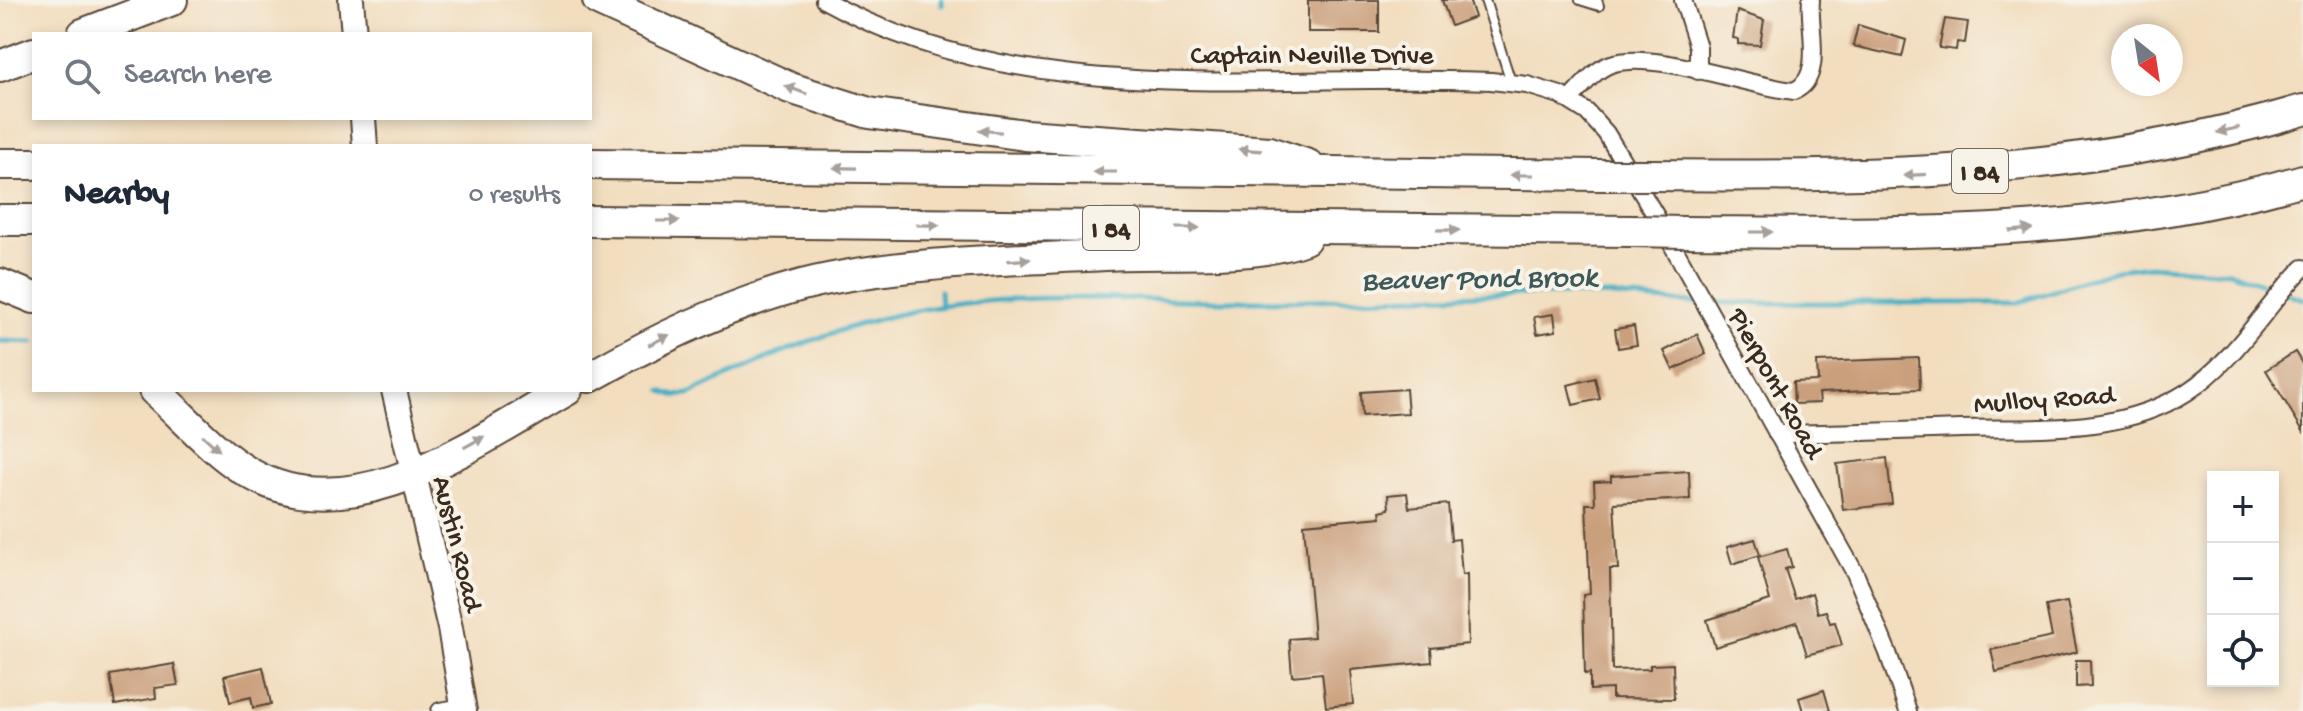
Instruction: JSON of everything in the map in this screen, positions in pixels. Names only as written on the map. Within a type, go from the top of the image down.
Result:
[{"type":"highway","points":[[88,32],[172,0]]},
{"type":"highway","points":[[598,0],[760,76],[846,108],[988,131],[1269,152],[1323,173]]},
{"type":"highway","points":[[0,66],[32,54]]},
{"type":"highway","name":"I 84","points":[[592,164],[1899,176],[2030,166],[2158,146],[2303,110]]},
{"type":"highway","points":[[0,164],[32,164]]},
{"type":"highway","name":"I 84","points":[[592,221],[1683,232],[2012,230],[2160,212],[2303,180]]},
{"type":"highway","points":[[0,220],[32,220]]},
{"type":"highway","points":[[592,376],[699,322],[773,294],[832,279],[1060,257],[1266,249],[1295,243],[1326,229]]},
{"type":"highway","points":[[0,284],[32,297]]},
{"type":"highway","points":[[156,392],[227,458],[254,476],[279,487],[311,492],[373,487],[412,475],[563,392]]},
{"type":"street","points":[[351,0],[354,32]]},
{"type":"street","name":"Captain Neville Drive","points":[[824,0],[926,45],[1038,72],[1149,79],[1511,83],[1542,89],[1569,100]]},
{"type":"street","points":[[1683,0],[1698,47],[1698,71]]},
{"type":"street","points":[[1569,100],[1597,71],[1612,64],[1646,62],[1794,91],[1808,81],[1812,67],[1811,0]]},
{"type":"street","name":"Pierpont Road","points":[[1569,100],[1587,112],[1606,133],[1697,288],[1860,585],[1908,711]]},
{"type":"street","name":"Mulloy Road","points":[[1777,434],[2066,426],[2128,418],[2186,393],[2213,373],[2237,350],[2303,268]]},
{"type":"street","name":"Austin Road","points":[[394,392],[442,591],[456,710]]},
{"type":"lane","points":[[1580,0],[1599,6],[1597,0]]},
{"type":"lane","points":[[1489,1],[1511,83]]},
{"type":"building","points":[[1308,0],[1379,0],[1379,32],[1308,32]]},
{"type":"building","points":[[1442,0],[1469,0],[1475,17],[1451,26]]},
{"type":"building","points":[[1737,11],[1764,20],[1760,45],[1738,44],[1738,39],[1733,38]]},
{"type":"building","points":[[1945,19],[1968,22],[1965,43],[1957,42],[1956,50],[1939,48]]},
{"type":"building","points":[[1858,25],[1906,40],[1902,57],[1853,46]]},
{"type":"building","points":[[1554,314],[1556,331],[1537,334],[1534,317]]},
{"type":"building","points":[[1634,326],[1637,345],[1618,348],[1615,329]]},
{"type":"building","points":[[1697,334],[1706,354],[1673,370],[1664,351]]},
{"type":"building","points":[[2295,352],[2303,365],[2303,431],[2266,370]]},
{"type":"building","points":[[1919,358],[1920,389],[1819,393],[1820,403],[1794,404],[1793,382],[1818,381],[1817,362]]},
{"type":"building","points":[[1595,378],[1600,399],[1573,405],[1568,385]]},
{"type":"building","points":[[1406,389],[1408,413],[1362,416],[1361,392]]},
{"type":"building","points":[[1887,458],[1892,504],[1843,510],[1837,464]]},
{"type":"building","points":[[1689,471],[1690,499],[1614,503],[1618,569],[1610,569],[1612,670],[1650,669],[1650,665],[1673,664],[1674,699],[1612,698],[1612,689],[1590,690],[1590,673],[1585,674],[1583,595],[1590,594],[1586,504],[1595,504],[1594,482],[1611,481],[1611,476]]},
{"type":"building","points":[[1407,493],[1409,508],[1448,504],[1451,540],[1459,539],[1462,575],[1467,574],[1468,644],[1431,648],[1432,662],[1350,670],[1353,704],[1326,707],[1322,673],[1292,676],[1289,639],[1314,637],[1304,524],[1381,517],[1380,511],[1389,509],[1388,495]]},
{"type":"building","points":[[1755,539],[1760,555],[1732,564],[1727,547]]},
{"type":"building","points":[[1787,549],[1792,567],[1785,569],[1795,599],[1812,593],[1818,613],[1826,611],[1830,623],[1835,622],[1842,645],[1807,655],[1797,622],[1715,647],[1707,620],[1770,600],[1758,557]]},
{"type":"building","points":[[2067,602],[2077,652],[1996,672],[1991,650],[2052,637],[2046,606]]},
{"type":"building","points":[[2076,660],[2090,660],[2091,686],[2076,687]]},
{"type":"building","points":[[174,664],[178,685],[155,688],[156,698],[115,705],[110,675]]},
{"type":"building","points":[[263,667],[271,704],[253,708],[251,697],[230,702],[224,676]]},
{"type":"building","points":[[1824,690],[1830,711],[1803,711],[1799,698]]},
{"type":"waterway","points":[[942,0],[942,5]]},
{"type":"waterway","name":"Beaver Pond Brook","points":[[1709,303],[2017,303],[2116,270],[2150,266],[2229,272],[2303,299]]},
{"type":"waterway","points":[[940,291],[941,307]]},
{"type":"waterway","name":"Beaver Pond Brook","points":[[662,391],[676,396],[689,394],[797,346],[880,319],[948,305],[988,301],[1068,298],[1271,301],[1572,294],[1699,303]]},
{"type":"waterway","name":"Beaver Pond Brook","points":[[0,341],[32,342]]}]
